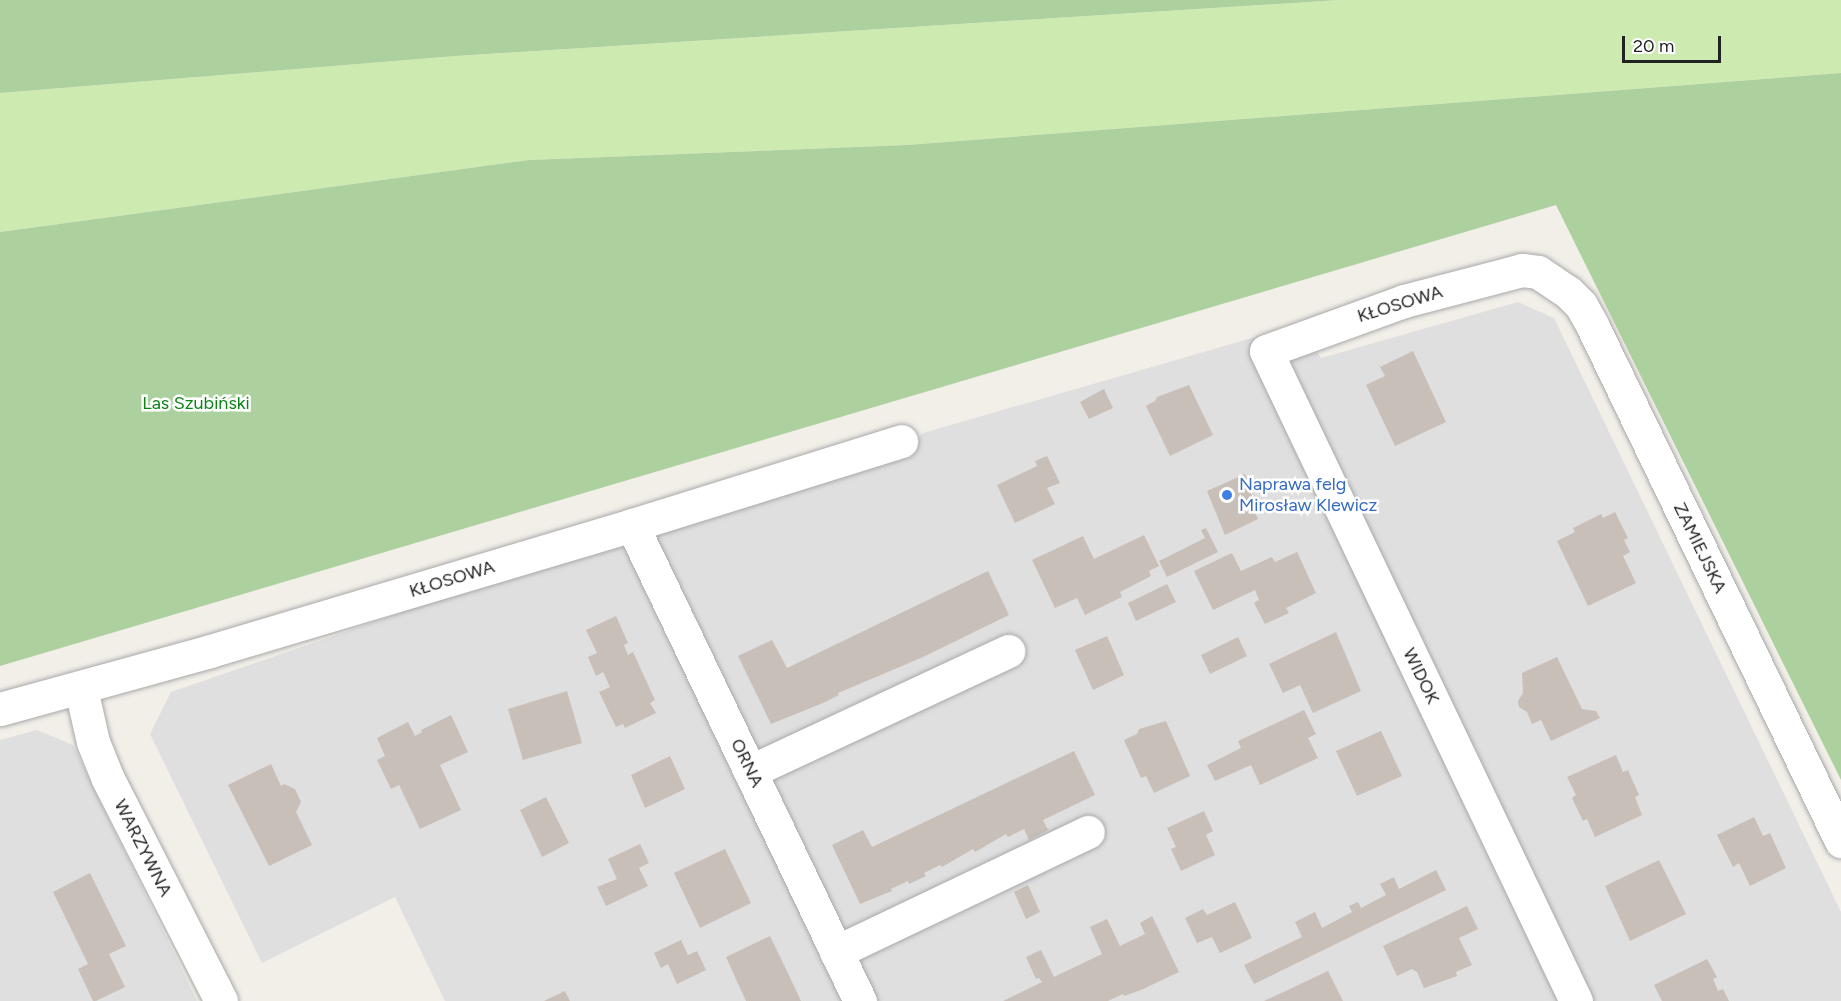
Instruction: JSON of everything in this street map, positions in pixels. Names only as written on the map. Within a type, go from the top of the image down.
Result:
[{"type":"street","name":"KŁOSOWA","points":[[1266,351],[1404,301],[1522,270],[1538,273]]},
{"type":"street","name":"ZAMIEJSKA","points":[[1538,273],[1568,292],[1581,305],[1593,327],[1841,841]]},
{"type":"street","name":"WIDOK","points":[[1266,351],[1576,1001]]},
{"type":"street","name":"KŁOSOWA","points":[[0,709],[81,689],[632,525],[901,441]]},
{"type":"street","name":"ORNA","points":[[632,525],[860,1001]]},
{"type":"street","points":[[751,771],[1008,651]]},
{"type":"street","name":"WARZYWNA","points":[[81,689],[93,742],[108,779],[220,1001]]},
{"type":"street","points":[[836,952],[1088,832]]},
{"type":"shaded area","points":[[1518,302],[1554,318],[1841,912],[1841,1001],[445,1001],[395,897],[262,963],[150,734],[171,692],[635,532],[908,449],[923,433],[1301,324],[1321,358]]},
{"type":"shaded area","points":[[37,730],[73,745],[197,1001],[0,1001],[0,740]]},
{"type":"green space","points":[[0,0],[1339,0],[456,56],[0,93]]},
{"type":"green space","points":[[1339,0],[1841,0],[1841,73],[907,145],[529,160],[0,232],[0,93],[456,56]]},
{"type":"green space","name":"Las Szubiński","points":[[1841,73],[1841,780],[1556,205],[0,666],[0,232],[529,160],[907,145]]},
{"type":"building","points":[[1413,351],[1446,422],[1395,446],[1366,385],[1385,376],[1380,367]]},
{"type":"building","points":[[1189,385],[1213,435],[1170,456],[1146,406],[1155,401],[1157,397]]},
{"type":"building","points":[[1104,389],[1113,408],[1089,419],[1080,402]]},
{"type":"building","points":[[1047,456],[1060,483],[1047,488],[1055,504],[1015,523],[997,485],[1037,466],[1035,461]]},
{"type":"building","points":[[1245,474],[1260,507],[1254,510],[1258,519],[1225,535],[1207,491]]},
{"type":"building","points":[[1615,512],[1628,538],[1624,540],[1630,552],[1623,556],[1636,583],[1588,606],[1557,541],[1575,532],[1573,528],[1601,514],[1603,518]]},
{"type":"building","points":[[1206,528],[1218,552],[1167,577],[1159,561],[1205,538],[1201,530]]},
{"type":"building","points":[[1144,535],[1159,566],[1149,571],[1151,576],[1120,592],[1122,597],[1085,615],[1077,598],[1055,608],[1032,560],[1083,536],[1094,559]]},
{"type":"building","points":[[1297,552],[1316,593],[1286,608],[1289,613],[1265,624],[1254,603],[1259,600],[1255,590],[1213,610],[1194,571],[1232,553],[1241,571],[1272,557],[1275,562]]},
{"type":"building","points":[[988,571],[1009,615],[921,658],[838,693],[839,695],[823,703],[771,724],[738,656],[772,640],[787,668]]},
{"type":"building","points":[[1167,584],[1176,602],[1136,621],[1128,603]]},
{"type":"building","points":[[616,616],[628,643],[624,645],[628,655],[633,652],[655,700],[650,703],[656,713],[625,728],[623,724],[616,727],[599,692],[610,687],[603,672],[596,676],[588,657],[597,653],[586,630]]},
{"type":"building","points":[[1336,632],[1361,691],[1313,713],[1300,685],[1283,693],[1269,664]]},
{"type":"building","points":[[1107,636],[1124,675],[1093,690],[1075,650]]},
{"type":"building","points":[[1238,637],[1247,656],[1210,674],[1201,655]]},
{"type":"building","points":[[1557,657],[1582,709],[1596,711],[1600,718],[1551,741],[1541,720],[1532,724],[1527,712],[1519,707],[1518,701],[1523,693],[1522,673]]},
{"type":"building","points":[[567,691],[582,743],[523,760],[508,709]]},
{"type":"building","points":[[1304,710],[1316,734],[1308,738],[1318,758],[1260,785],[1251,765],[1215,781],[1207,765],[1241,748],[1238,741]]},
{"type":"building","points":[[451,715],[468,752],[440,765],[461,810],[420,829],[399,785],[391,789],[377,760],[385,756],[377,738],[408,722],[415,736],[422,732],[421,730]]},
{"type":"building","points":[[1166,721],[1190,776],[1154,793],[1146,776],[1141,778],[1124,740],[1137,734],[1139,729]]},
{"type":"building","points":[[1381,731],[1402,776],[1357,796],[1336,751]]},
{"type":"building","points":[[1074,751],[1095,795],[1043,820],[1048,830],[1029,840],[1024,829],[1008,837],[1006,834],[975,852],[973,849],[942,867],[940,865],[924,873],[926,876],[909,884],[908,881],[891,889],[892,891],[860,904],[832,845],[863,830],[872,847]]},
{"type":"building","points":[[1616,755],[1623,772],[1628,770],[1639,795],[1635,797],[1642,815],[1595,837],[1587,819],[1583,821],[1572,798],[1576,795],[1567,777]]},
{"type":"building","points":[[670,756],[685,789],[645,808],[631,775]]},
{"type":"building","points":[[271,764],[281,786],[284,784],[295,789],[301,802],[296,812],[312,845],[269,866],[228,785]]},
{"type":"building","points":[[546,797],[569,843],[542,857],[520,810]]},
{"type":"building","points":[[1204,811],[1213,831],[1206,835],[1215,855],[1181,871],[1171,849],[1176,847],[1167,828]]},
{"type":"building","points":[[1754,817],[1763,836],[1770,833],[1786,868],[1750,886],[1739,863],[1733,867],[1717,835]]},
{"type":"building","points":[[640,844],[649,863],[639,868],[648,886],[606,906],[597,887],[617,879],[608,859]]},
{"type":"building","points":[[725,849],[751,903],[700,928],[674,873]]},
{"type":"building","points":[[1659,860],[1686,914],[1630,941],[1605,886]]},
{"type":"building","points":[[1436,870],[1446,890],[1254,984],[1244,965],[1302,937],[1295,922],[1315,912],[1322,928],[1352,912],[1349,906],[1358,902],[1361,908],[1386,895],[1380,884],[1394,877],[1399,889]]},
{"type":"building","points":[[90,873],[126,946],[109,954],[125,987],[96,1001],[93,1001],[78,969],[88,964],[53,892]]},
{"type":"building","points":[[1028,885],[1040,912],[1026,919],[1014,892]]},
{"type":"building","points":[[1235,902],[1252,938],[1220,953],[1212,937],[1197,943],[1185,918],[1203,909],[1207,915]]},
{"type":"building","points":[[1467,906],[1478,929],[1459,938],[1472,965],[1456,972],[1457,976],[1424,988],[1417,972],[1412,969],[1397,976],[1383,946]]},
{"type":"building","points":[[1152,916],[1179,972],[1141,990],[1124,996],[1123,994],[1108,1001],[1003,1001],[1042,982],[1039,978],[1036,979],[1026,957],[1041,950],[1054,977],[1102,954],[1090,927],[1107,919],[1120,946],[1145,934],[1140,923]]},
{"type":"building","points":[[770,936],[801,1001],[746,1001],[726,957]]},
{"type":"building","points":[[681,940],[688,955],[697,951],[706,970],[677,984],[668,964],[661,968],[654,953]]},
{"type":"building","points":[[1707,959],[1717,977],[1713,979],[1718,991],[1723,989],[1729,1001],[1662,1001],[1654,985]]},
{"type":"building","points":[[1328,971],[1343,1001],[1264,1001]]},
{"type":"building","points":[[565,991],[570,1001],[544,1001]]},
{"type":"place","name":"Naprawa felg Mirosław Klewicz","points":[[1227,495]]}]
